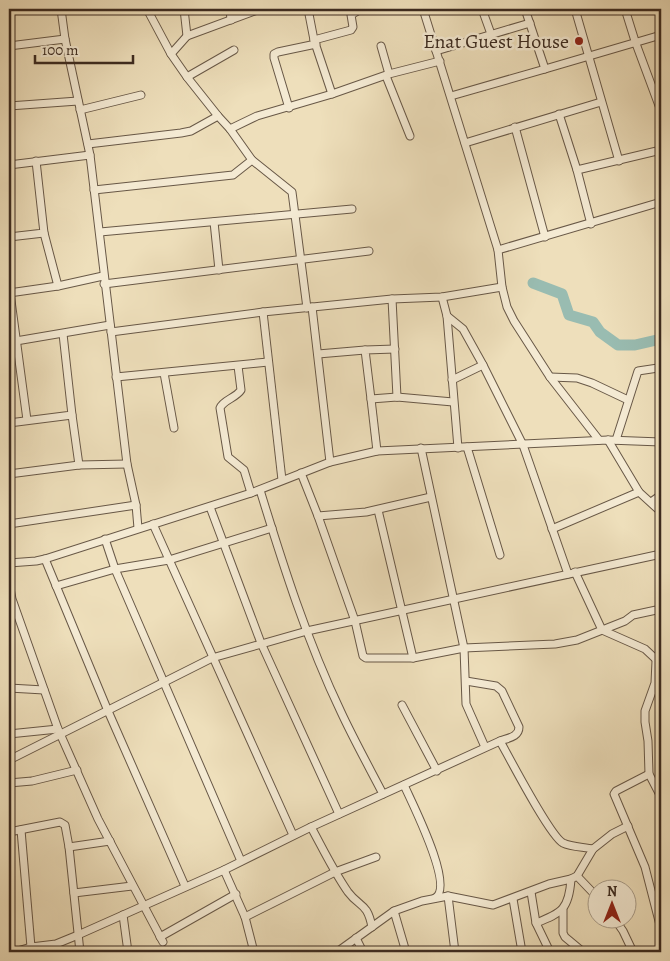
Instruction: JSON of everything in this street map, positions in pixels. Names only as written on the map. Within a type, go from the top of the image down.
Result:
[{"type":"street","points":[[61,9],[65,39],[90,155],[127,464],[136,505],[138,528]]},
{"type":"street","points":[[147,9],[171,54],[252,160],[292,192],[294,214],[318,354],[330,462]]},
{"type":"street","points":[[184,9],[187,36]]},
{"type":"street","points":[[230,9],[231,20]]},
{"type":"street","points":[[171,54],[187,36],[260,9]]},
{"type":"street","points":[[308,9],[315,42],[332,94]]},
{"type":"street","points":[[289,108],[274,54],[351,30],[353,27],[351,15],[361,9]]},
{"type":"street","points":[[423,9],[498,250],[502,287],[507,307],[550,377],[599,440]]},
{"type":"street","points":[[482,9],[491,34]]},
{"type":"street","points":[[525,9],[545,69]]},
{"type":"street","points":[[575,9],[619,161]]},
{"type":"street","points":[[625,9],[661,111]]},
{"type":"street","points":[[436,52],[530,23]]},
{"type":"street","points":[[451,96],[661,35]]},
{"type":"street","points":[[9,46],[65,39]]},
{"type":"street","points":[[381,46],[388,75],[410,136]]},
{"type":"street","points":[[187,77],[234,50]]},
{"type":"street","points":[[230,129],[257,116],[289,108],[388,75],[440,61]]},
{"type":"street","points":[[80,110],[141,95]]},
{"type":"street","points":[[9,106],[78,101]]},
{"type":"street","points":[[465,143],[601,102]]},
{"type":"street","points":[[559,114],[577,170],[591,224]]},
{"type":"street","points":[[88,144],[191,131],[218,116]]},
{"type":"street","points":[[515,127],[545,237]]},
{"type":"street","points":[[577,170],[661,150]]},
{"type":"street","points":[[9,165],[90,155]]},
{"type":"street","points":[[94,190],[233,175],[252,160]]},
{"type":"street","points":[[36,161],[44,233],[58,286]]},
{"type":"street","points":[[498,250],[661,202]]},
{"type":"street","points":[[100,232],[352,209]]},
{"type":"street","points":[[214,222],[219,270]]},
{"type":"street","points":[[9,237],[44,233]]},
{"type":"street","points":[[27,420],[10,293],[104,280],[219,270],[369,251]]},
{"type":"street","points":[[16,341],[63,334],[309,307],[442,297],[502,287]]},
{"type":"street","points":[[442,297],[446,316],[458,448]]},
{"type":"street","points":[[392,300],[397,397]]},
{"type":"street","points":[[263,312],[282,461],[282,480]]},
{"type":"street","points":[[446,316],[463,329],[523,445],[552,529],[572,573],[602,630],[645,650],[654,656],[659,663],[645,716],[648,774],[661,797]]},
{"type":"street","points":[[63,334],[79,465]]},
{"type":"street","points":[[318,354],[395,349]]},
{"type":"street","points":[[365,350],[377,451]]},
{"type":"street","points":[[116,377],[268,362]]},
{"type":"street","points":[[452,380],[483,365]]},
{"type":"street","points":[[238,366],[241,390],[222,404],[220,408],[228,457],[244,470],[251,492]]},
{"type":"street","points":[[661,367],[638,371],[612,440],[639,492],[661,512]]},
{"type":"street","points":[[164,373],[174,428]]},
{"type":"street","points":[[550,377],[577,378],[628,400]]},
{"type":"street","points":[[372,398],[397,397],[453,402]]},
{"type":"street","points":[[9,423],[72,415]]},
{"type":"street","points":[[9,563],[36,562],[260,490],[330,462],[377,451],[599,440],[660,440]]},
{"type":"street","points":[[467,447],[500,555]]},
{"type":"street","points":[[421,448],[464,648],[466,704],[485,747]]},
{"type":"street","points":[[9,474],[79,465],[127,464]]},
{"type":"street","points":[[301,473],[318,516],[354,621],[362,652],[366,658],[413,658],[464,648],[555,644],[577,640],[633,616],[661,609]]},
{"type":"street","points":[[260,490],[289,583],[340,712],[383,794]]},
{"type":"street","points":[[552,529],[639,492]]},
{"type":"street","points":[[651,502],[661,495]]},
{"type":"street","points":[[318,516],[378,510],[431,497]]},
{"type":"street","points":[[9,524],[136,505]]},
{"type":"street","points":[[210,506],[260,643],[339,814]]},
{"type":"street","points":[[378,510],[413,658]]},
{"type":"street","points":[[153,524],[293,835]]},
{"type":"street","points":[[56,586],[115,569],[168,560],[272,528]]},
{"type":"street","points":[[105,540],[115,569],[241,861]]},
{"type":"street","points":[[9,760],[59,732],[108,711],[212,658],[307,630],[661,554]]},
{"type":"street","points":[[45,559],[108,711],[185,886]]},
{"type":"street","points":[[9,583],[12,599],[59,732],[132,886],[161,939],[236,894]]},
{"type":"street","points":[[9,944],[15,952],[31,947],[56,944],[78,935],[224,870],[293,835],[437,771],[485,747],[517,735],[519,727],[502,691],[496,686],[466,681]]},
{"type":"street","points":[[9,688],[44,690]]},
{"type":"street","points":[[402,705],[437,771]]},
{"type":"street","points":[[9,734],[59,732]]},
{"type":"street","points":[[500,742],[555,835],[563,843],[593,849]]},
{"type":"street","points":[[9,783],[32,781],[77,770]]},
{"type":"street","points":[[648,774],[614,794],[649,881],[661,929]]},
{"type":"street","points":[[404,785],[433,853],[438,871],[441,885],[440,891],[438,896],[430,900]]},
{"type":"street","points":[[9,832],[60,822],[63,822],[65,825],[80,952]]},
{"type":"street","points":[[583,952],[565,937],[563,933],[563,910],[574,878],[593,849],[612,834],[628,826]]},
{"type":"street","points":[[311,827],[335,872],[350,894],[363,905],[370,915],[372,927]]},
{"type":"street","points":[[21,830],[31,947]]},
{"type":"street","points":[[69,847],[110,841]]},
{"type":"street","points":[[244,917],[335,872],[376,857]]},
{"type":"street","points":[[224,870],[236,894],[254,952]]},
{"type":"street","points":[[337,952],[394,911],[448,896],[493,905],[549,884],[574,878]]},
{"type":"street","points":[[574,878],[588,890]]},
{"type":"street","points":[[74,894],[132,886]]},
{"type":"street","points":[[531,892],[536,924],[550,952]]},
{"type":"street","points":[[448,896],[454,952]]},
{"type":"street","points":[[513,899],[522,952]]},
{"type":"street","points":[[536,924],[563,910]]},
{"type":"street","points":[[394,911],[406,952]]},
{"type":"street","points":[[123,915],[128,952]]},
{"type":"street","points":[[621,928],[633,952]]},
{"type":"street","points":[[356,938],[363,952]]},
{"type":"street","points":[[652,952],[661,948]]},
{"type":"waterway","points":[[533,283],[562,294],[569,315],[593,322],[600,332],[618,345],[635,345],[661,339]]},
{"type":"place","name":"Enat Guest House","points":[[579,41]]}]
